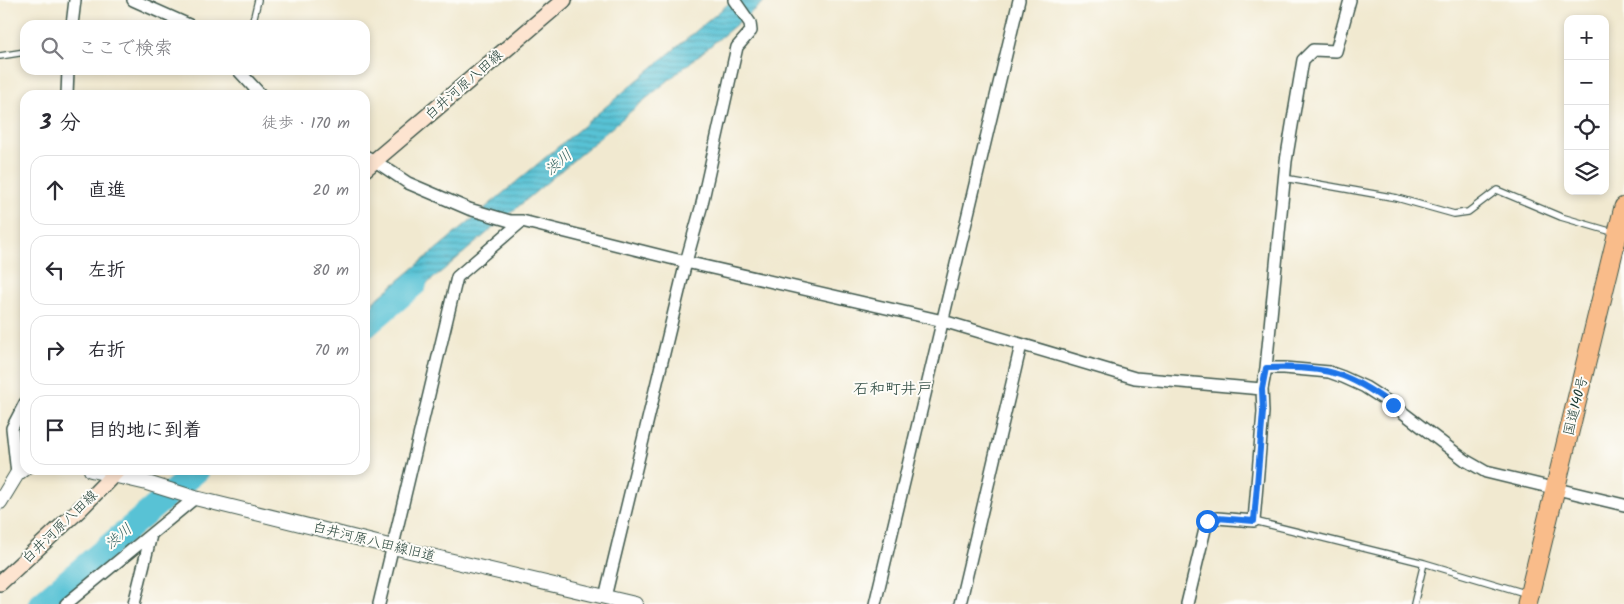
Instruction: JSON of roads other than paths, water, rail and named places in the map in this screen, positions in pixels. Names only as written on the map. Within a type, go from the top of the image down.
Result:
[{"type":"highway","name":"国道140号","points":[[1529,599],[1556,489],[1618,257],[1618,233],[1624,207]]},
{"type":"main road","name":"白井河原八田線","points":[[370,160],[564,0]]},
{"type":"main road","name":"白井河原八田線","points":[[0,583],[18,568],[113,475]]},
{"type":"street","points":[[73,20],[75,0]]},
{"type":"street","points":[[134,0],[178,20]]},
{"type":"street","points":[[605,597],[686,262],[701,208],[736,47],[751,31],[750,23],[734,0]]},
{"type":"street","points":[[875,604],[1019,0]]},
{"type":"street","points":[[1187,604],[1207,521],[1217,518],[1254,521],[1263,412],[1262,389],[1266,368],[1284,178],[1303,60],[1313,50],[1336,51],[1350,0]]},
{"type":"street","points":[[67,90],[68,75]]},
{"type":"street","points":[[244,75],[257,90]]},
{"type":"street","points":[[370,163],[408,183],[469,209],[510,220],[522,221],[686,262],[943,321],[1135,378],[1262,389]]},
{"type":"street","points":[[379,604],[456,277],[522,221]]},
{"type":"street","points":[[960,604],[1021,344]]},
{"type":"street","points":[[1266,368],[1329,372],[1344,377],[1365,387],[1393,405],[1474,466],[1496,475],[1624,505]]},
{"type":"street","points":[[20,410],[6,428],[20,468]]},
{"type":"street","points":[[0,502],[20,472]]},
{"type":"street","name":"白井河原八田線旧道","points":[[124,475],[191,497],[392,547],[635,604]]},
{"type":"street","points":[[66,604],[151,535],[191,497]]},
{"type":"street","points":[[134,604],[151,535]]},
{"type":"lane","points":[[253,20],[258,0]]},
{"type":"lane","points":[[0,56],[20,53]]},
{"type":"lane","points":[[1284,178],[1398,198],[1454,214],[1468,212],[1497,190],[1561,217],[1618,233]]},
{"type":"lane","points":[[1254,521],[1424,563],[1529,599]]},
{"type":"lane","points":[[1414,604],[1424,563]]},
{"type":"water","points":[[733,0],[766,0],[402,305],[372,303]]},
{"type":"waterway","name":"渋川","points":[[370,323],[415,284]]},
{"type":"waterway","name":"渋川","points":[[40,604],[192,475]]},
{"type":"district","name":"石和町井戸","points":[[893,389]]}]
